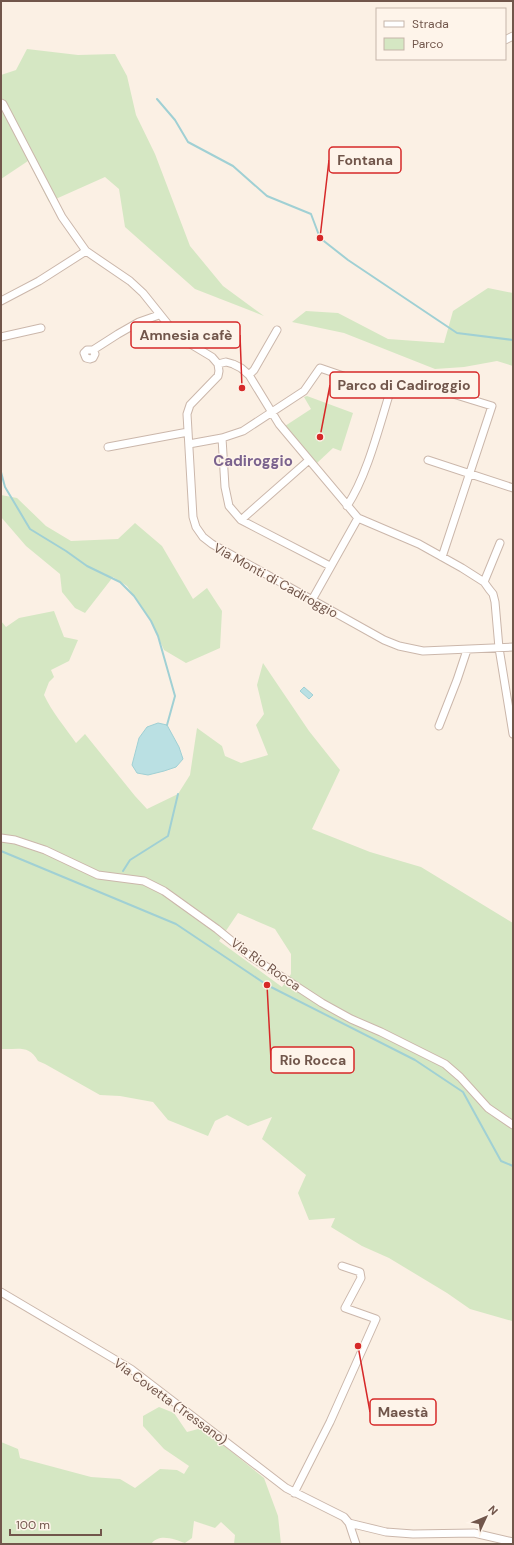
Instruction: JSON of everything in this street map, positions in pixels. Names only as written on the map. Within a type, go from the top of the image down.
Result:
[{"type":"street","points":[[1,103],[3,104],[62,217],[86,251],[130,281],[143,293],[159,315],[182,339],[212,357],[218,364],[226,362],[233,364],[241,368],[249,375],[280,424],[358,518],[414,542],[462,568],[484,582],[493,594],[495,602],[499,648],[513,734]]},
{"type":"street","points":[[1,302],[39,281],[86,251]]},
{"type":"street","points":[[93,350],[139,322],[159,315]]},
{"type":"street","points":[[1,338],[41,328]]},
{"type":"street","points":[[249,375],[254,370],[278,330]]},
{"type":"street","name":"Via Monti di Cadiroggio","points":[[218,364],[218,376],[196,397],[190,405],[188,414],[193,517],[196,527],[203,538],[237,559],[384,640],[399,646],[423,651],[513,647]]},
{"type":"street","points":[[189,444],[222,438],[243,431],[304,391],[320,368],[390,392],[365,470],[353,497],[347,506]]},
{"type":"street","points":[[442,557],[492,406],[453,394]]},
{"type":"street","points":[[108,447],[188,432]]},
{"type":"street","points":[[222,438],[225,488],[229,506],[241,520],[330,566]]},
{"type":"street","points":[[241,520],[309,460]]},
{"type":"street","points":[[428,460],[513,488]]},
{"type":"street","points":[[312,600],[358,518]]},
{"type":"street","points":[[484,582],[500,543]]},
{"type":"street","points":[[439,726],[467,650]]},
{"type":"street","name":"Via Rio Rocca","points":[[1,838],[15,840],[44,850],[98,875],[144,881],[164,891],[217,929],[250,956],[322,1003],[351,1019],[382,1032],[445,1064],[460,1077],[488,1108],[513,1125]]},
{"type":"street","points":[[294,1493],[330,1422],[376,1319],[345,1308],[361,1278],[360,1272],[342,1266]]},
{"type":"street","name":"Via Covetta (Tressano)","points":[[1,1292],[131,1369],[286,1488],[339,1513],[349,1522]]},
{"type":"street","points":[[349,1522],[386,1532],[413,1534],[474,1533],[513,1542]]},
{"type":"street","points":[[349,1522],[356,1544]]},
{"type":"green space","points":[[27,49],[78,55],[115,54],[127,76],[136,115],[155,154],[190,246],[223,286],[264,316],[195,289],[125,227],[119,189],[105,177],[49,202],[28,161],[1,179],[1,75],[16,70]]},
{"type":"green space","points":[[488,288],[513,293],[513,366],[497,361],[464,367],[435,369],[344,333],[292,322],[306,311],[338,313],[388,339],[444,343],[453,311]]},
{"type":"green space","points":[[307,396],[353,413],[341,451],[333,448],[317,463],[285,426],[311,409],[304,397]]},
{"type":"green space","points":[[1,495],[17,498],[46,526],[71,541],[118,539],[135,523],[162,546],[193,599],[207,588],[222,611],[220,648],[186,663],[164,650],[151,621],[127,586],[113,577],[85,613],[75,608],[62,592],[60,574],[26,546],[1,517]]},
{"type":"green space","points":[[54,611],[64,637],[78,640],[69,661],[51,670],[54,677],[49,682],[44,695],[76,743],[85,734],[147,809],[178,794],[190,775],[197,728],[222,746],[225,756],[241,763],[268,755],[256,725],[264,714],[257,685],[263,663],[309,731],[340,770],[312,829],[370,852],[421,867],[513,923],[513,1323],[512,1321],[470,1309],[447,1293],[389,1258],[362,1246],[331,1227],[335,1218],[309,1220],[298,1193],[306,1175],[262,1139],[272,1117],[248,1126],[227,1115],[215,1121],[208,1136],[168,1120],[153,1102],[120,1096],[100,1095],[38,1061],[31,1052],[27,1050],[1,1049],[1,621],[6,627],[19,618]],"holes":[[[238,913],[275,929],[291,954],[291,974],[282,987],[219,941]]]},
{"type":"green space","points":[[159,1407],[174,1413],[187,1432],[202,1428],[264,1478],[278,1516],[281,1544],[234,1544],[235,1535],[221,1522],[215,1528],[194,1521],[192,1538],[185,1543],[162,1538],[151,1544],[1,1544],[1,1442],[18,1449],[20,1458],[91,1477],[120,1479],[135,1488],[160,1469],[177,1470],[184,1474],[189,1466],[164,1449],[143,1426],[143,1416]]},
{"type":"water","points":[[304,687],[313,695],[309,699],[300,691]]},
{"type":"water","points":[[158,723],[167,725],[179,747],[183,759],[176,767],[164,771],[148,775],[137,773],[132,765],[139,738],[147,727]]},
{"type":"waterway","points":[[157,99],[175,120],[188,142],[233,166],[267,196],[311,214],[320,238],[348,260],[457,333],[513,340]]},
{"type":"waterway","points":[[1,472],[5,487],[30,529],[87,566],[120,582],[134,596],[151,621],[158,636],[175,696],[167,725]]},
{"type":"waterway","points":[[123,871],[130,860],[168,836],[178,794]]},
{"type":"waterway","points":[[1,851],[176,924],[267,985],[415,1060],[463,1092],[501,1161],[513,1166]]},
{"type":"place","name":"Fontana","points":[[320,238]]},
{"type":"place","name":"Amnesia cafè","points":[[242,388]]},
{"type":"place","name":"Parco di Cadiroggio","points":[[320,437]]},
{"type":"place","name":"Rio Rocca","points":[[267,985]]},
{"type":"place","name":"Maestà","points":[[358,1346]]},
{"type":"district","name":"Cadiroggio","points":[[253,461]]}]
